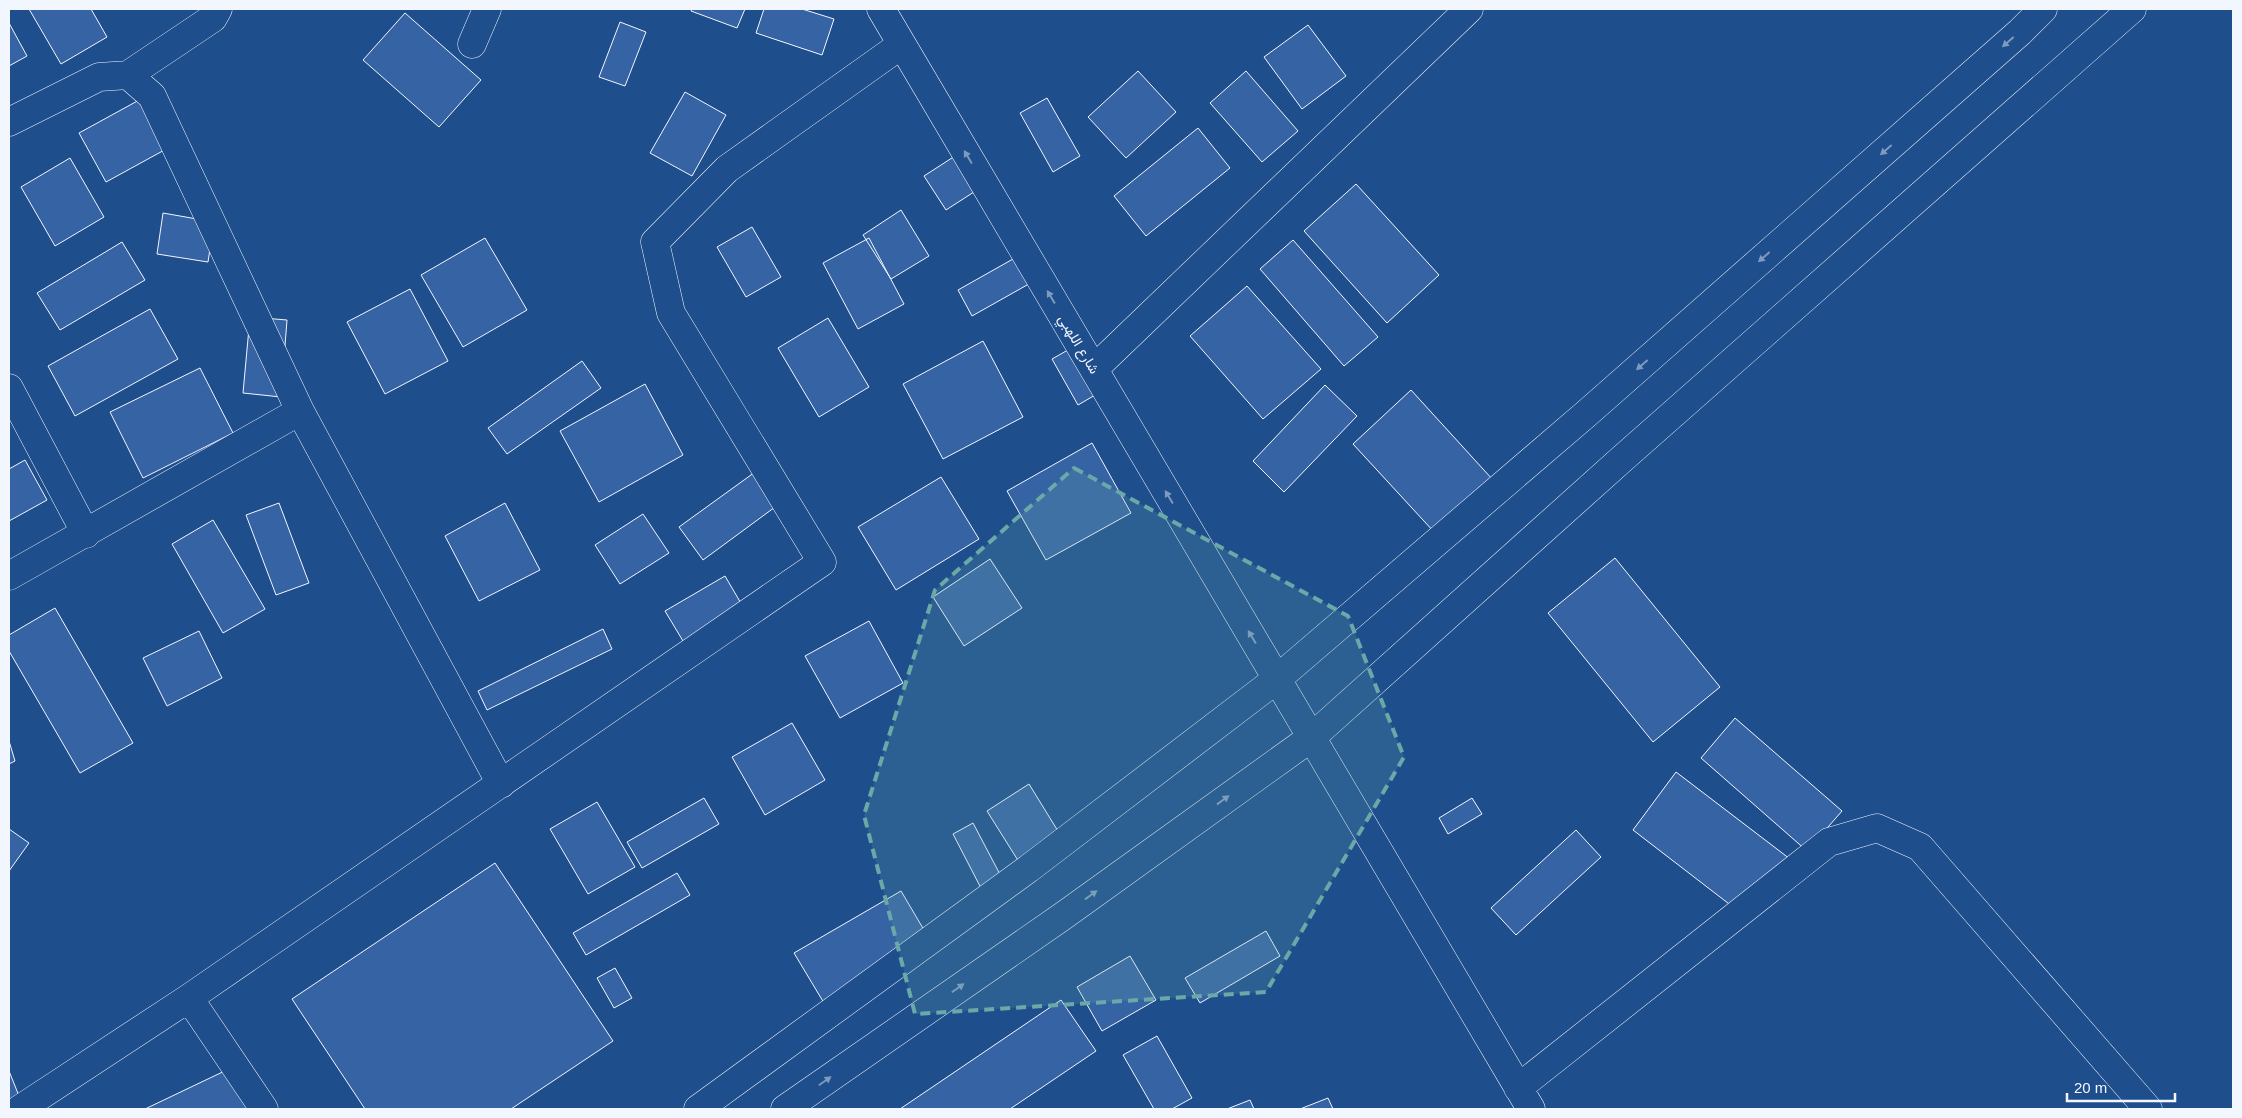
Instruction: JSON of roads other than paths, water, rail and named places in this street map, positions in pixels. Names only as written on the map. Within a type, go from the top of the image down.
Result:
[{"type":"street","points":[[9,122],[99,77],[128,74],[213,18],[218,9]]},
{"type":"street","points":[[472,44],[487,9]]},
{"type":"street","name":"شارع اللهبي","points":[[882,9],[901,45],[1524,1098]]},
{"type":"street","points":[[1094,369],[1469,9]]},
{"type":"street","points":[[698,1109],[1028,869],[1277,679],[1586,414],[2020,32],[2043,9]]},
{"type":"street","points":[[785,1109],[1063,916],[1312,737],[2132,9]]},
{"type":"street","points":[[20,1109],[189,998],[822,562],[671,313],[655,242],[727,170],[901,45]]},
{"type":"street","points":[[128,74],[152,96],[300,411],[501,784]]},
{"type":"street","points":[[9,388],[86,534]]},
{"type":"street","points":[[9,576],[300,411]]},
{"type":"street","points":[[1524,1098],[1829,842],[1876,828],[1920,847],[2148,1109]]},
{"type":"street","points":[[189,998],[264,1109]]}]
